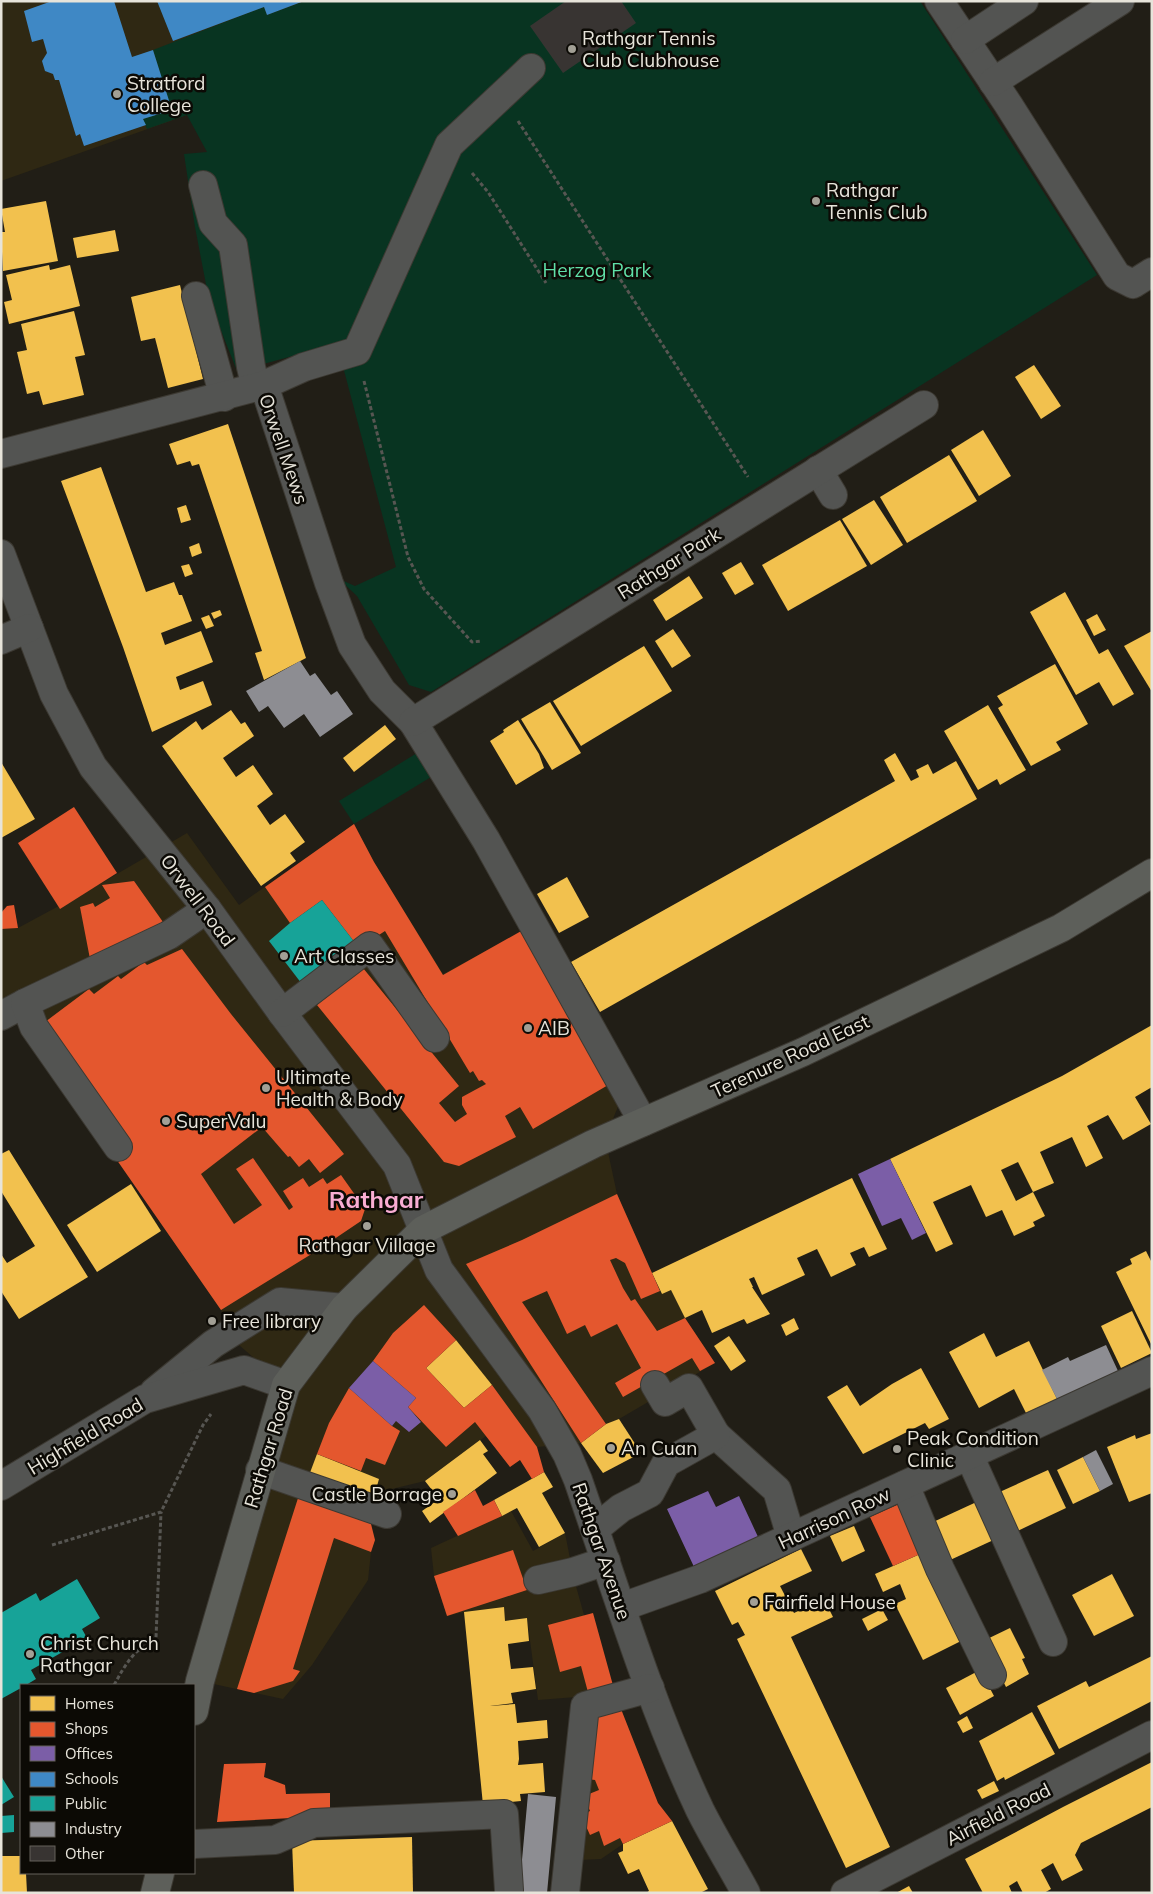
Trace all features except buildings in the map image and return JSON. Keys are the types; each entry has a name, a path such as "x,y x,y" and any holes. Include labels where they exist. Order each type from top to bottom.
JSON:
{"main road":[{"name":"Terenure Road East","path":"423,1230 593,1144 803,1052 1061,928 1152,873"},
{"name":"Rathgar Road","path":"195,1705 200,1681 286,1384 344,1308 423,1230"},
{"path":"155,1893 160,1874"}],"street":[{"path":"939,1 1117,276 1133,284 1152,272"},
{"path":"965,40 1024,1"},
{"path":"993,82 1120,1"},
{"path":"203,185 213,223 233,245 251,367 260,386 304,367 357,351 449,145 531,68"},
{"path":"196,296 224,396"},
{"name":"Orwell Mews","path":"1,454 260,386 352,645 382,691 413,722 486,840 643,1122"},
{"name":"Rathgar Park","path":"413,722 924,405"},
{"path":"818,470 833,495"},
{"name":"Orwell Road","path":"1,554 54,694 93,767 207,909 282,1013 397,1165 423,1230"},
{"path":"1,640 29,628"},
{"path":"1,1016 169,935 207,909"},
{"path":"282,1013 370,946 435,1038"},
{"path":"25,1003 34,1027 118,1147"},
{"name":"Rathgar Avenue","path":"423,1230 439,1270 542,1410 570,1463 650,1688 700,1810 746,1893"},
{"path":"145,1399 213,1344 280,1302 344,1308"},
{"name":"Highfield Road","path":"1,1486 145,1399 244,1370 286,1384"},
{"name":"Harrison Row","path":"622,1607 700,1579 1152,1371"},
{"path":"655,1384 665,1402 689,1388 716,1435 777,1490 791,1537"},
{"path":"595,1529 621,1508 650,1493 666,1463 716,1435"},
{"path":"969,1455 1053,1642"},
{"path":"260,1470 387,1514"},
{"path":"905,1485 940,1569 992,1676"},
{"path":"538,1580 573,1572 606,1561"},
{"path":"565,1893 585,1706 650,1688"},
{"name":"Airfield Road","path":"845,1893 1152,1735"},
{"path":"195,1844 274,1840 314,1823 504,1814 509,1890"}],"path":[{"path":"502,95 750,479"},
{"path":"449,145 488,192 546,283"},
{"path":"357,351 408,557 424,589 472,642 488,640"},
{"path":"115,1684 127,1661 141,1647 156,1638 161,1512 203,1424"},
{"path":"52,1545 161,1512"}],"shaded area":[{"name":"Stratford College","path":"1,1 464,1 187,115 1,181"},
{"path":"354,824 374,862 443,974 523,931 622,1097 605,1138 617,1194 661,1294 671,1290 685,1318 715,1363 619,1419 641,1453 603,1473 581,1443 537,1447 510,1467 486,1436 425,1481 375,1493 369,1516 375,1540 371,1552 368,1580 312,1665 283,1699 200,1681 285,1385 232,1339 221,1310 112,1153 41,1025 1,1006 1,929 18,928 105,881 187,833 239,905"},
{"path":"511,1511 533,1551 565,1533 574,1579 584,1615 658,1803 672,1821 623,1844 601,1859 579,1860 589,1696 538,1700 527,1618 505,1621 503,1607 447,1616 434,1576 431,1548"}],"green space":[{"name":"Herzog Park","path":"305,1 920,1 1097,275 431,692 409,685 357,596 339,579 355,586 396,567 337,344 237,371 209,300 184,154 207,152 187,115 147,129 143,119 172,110 153,50 264,7 267,15"},
{"path":"417,753 431,777 354,824 339,801"}],"place":[{"name":"Rathgar Tennis Club Clubhouse","path":"572,49"},
{"name":"Stratford College","path":"117,94"},
{"name":"Rathgar Tennis Club","path":"816,201"},
{"name":"Art Classes","path":"284,956"},
{"name":"AIB","path":"528,1028"},
{"name":"Ultimate Health & Body","path":"266,1088"},
{"name":"SuperValu","path":"166,1121"},
{"name":"Rathgar Village","path":"367,1226"},
{"name":"Free library","path":"212,1321"},
{"name":"An Cuan","path":"611,1448"},
{"name":"Peak Condition Clinic","path":"897,1449"},
{"name":"Castle Borrage","path":"452,1494"},
{"name":"Fairfield House","path":"754,1602"},
{"name":"Christ Church Rathgar","path":"30,1654"}],"district":[{"name":"Rathgar","path":"376,1200"}]}
